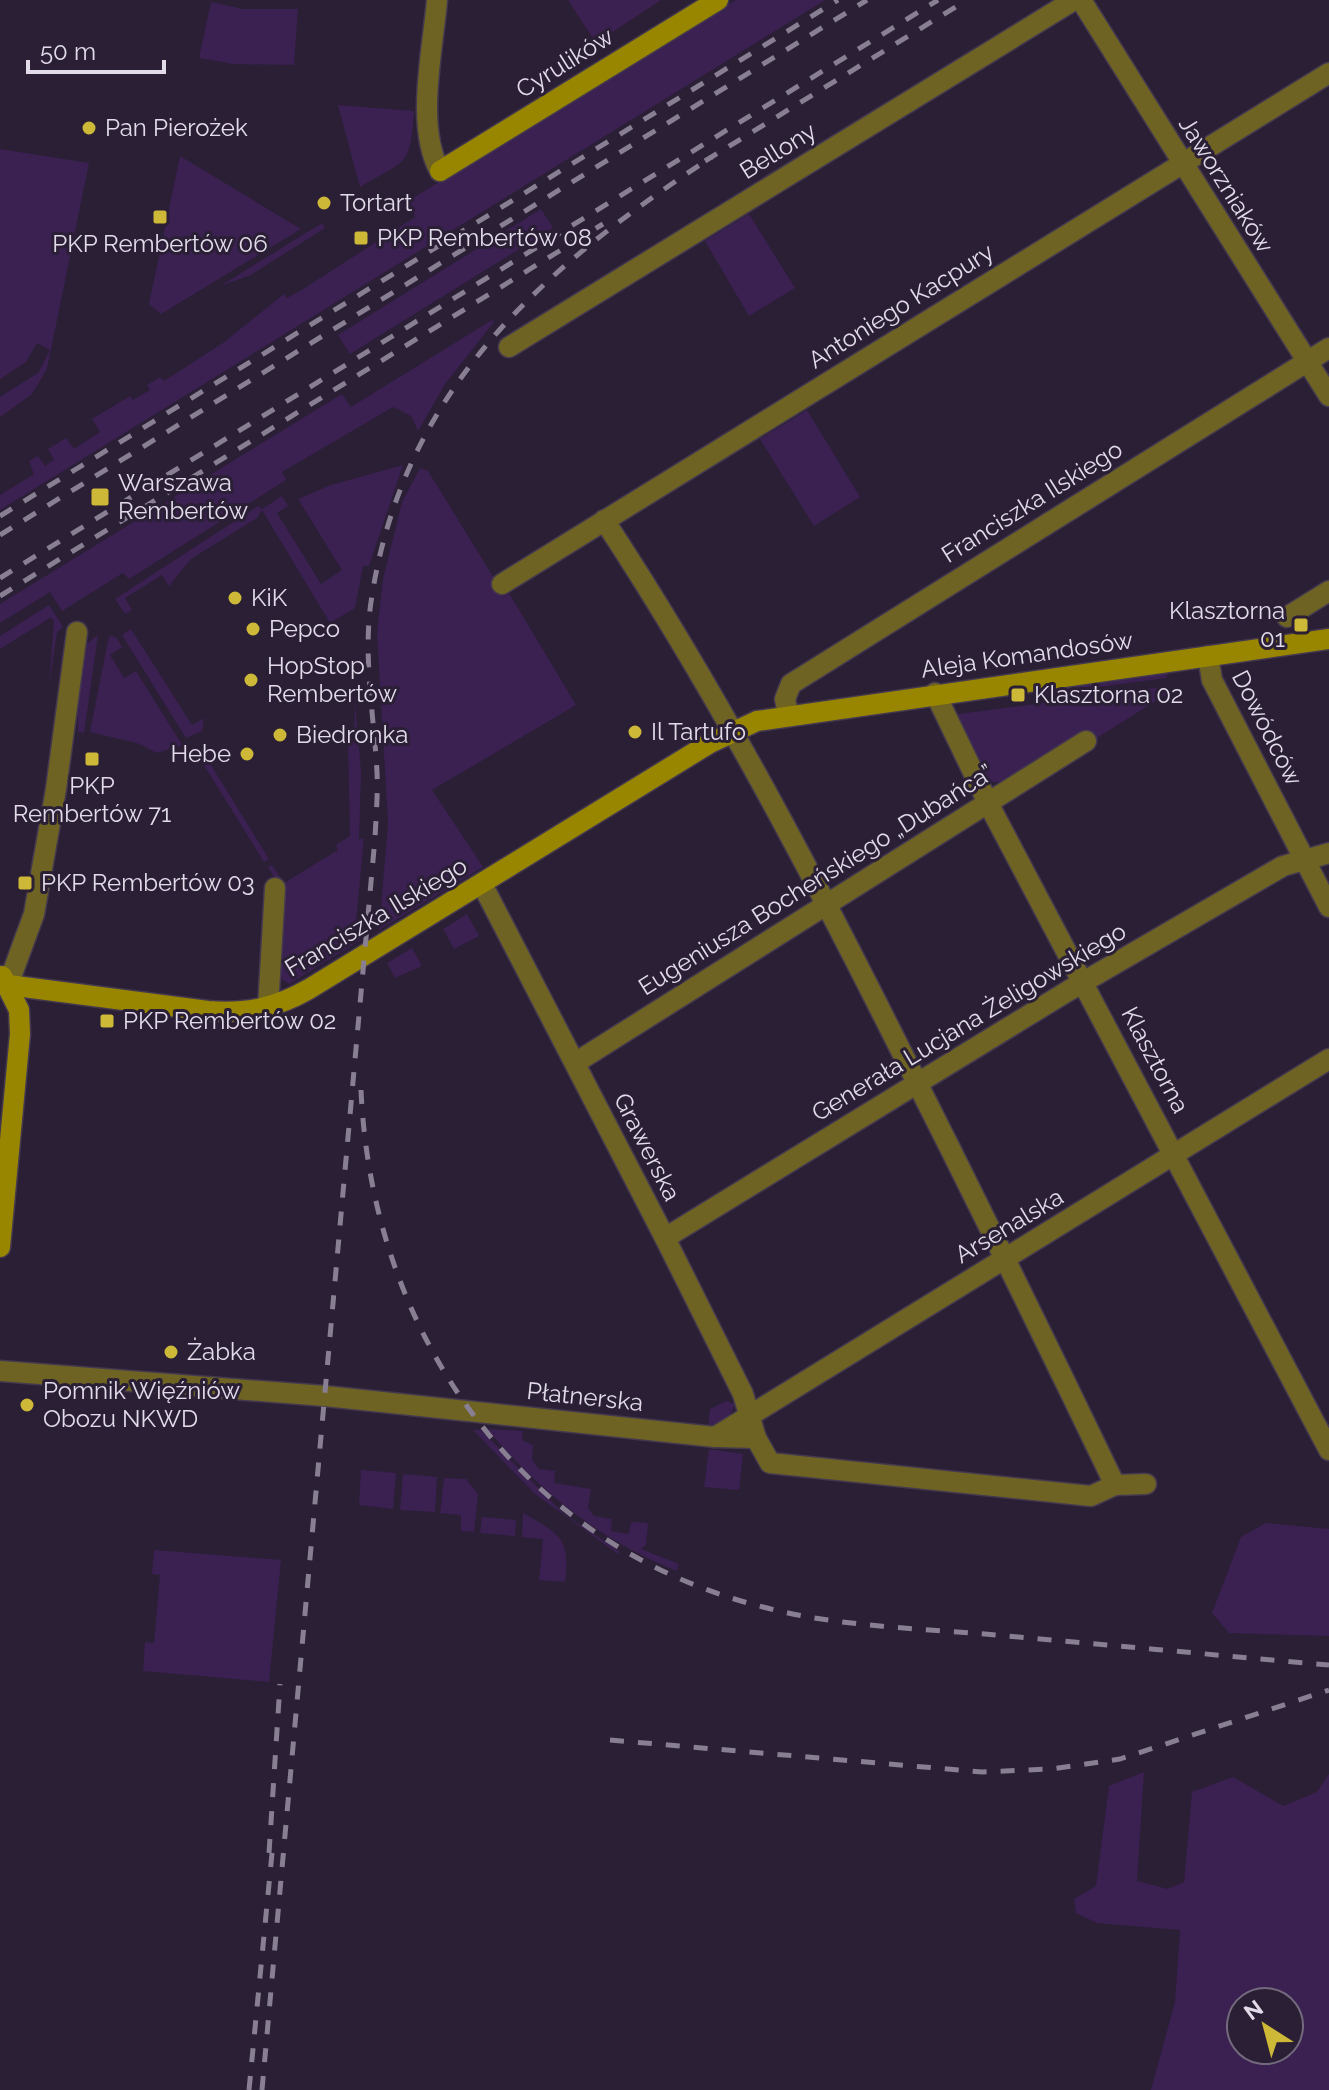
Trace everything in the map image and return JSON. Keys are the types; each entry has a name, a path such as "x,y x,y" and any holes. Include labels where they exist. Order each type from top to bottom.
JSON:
{"street":[{"name":"Cyrulików","path":"437,0 427,134 440,171 718,0"},
{"name":"Bellony","path":"509,347 1074,0"},
{"name":"Jaworzniaków","path":"1081,0 1329,396"},
{"name":"Antoniego Kacpury","path":"502,584 1329,73"},
{"name":"Franciszka Ilskiego","path":"788,714 785,699 791,684 1329,348"},
{"path":"604,520 734,731 827,903 1006,1258 1115,1485"},
{"path":"1287,617 1329,591"},
{"path":"0,1247 20,1034 19,1010 4,980 34,914 56,789 77,632"},
{"name":"Aleja Komandosów","path":"734,731 757,721 788,714 1329,639"},
{"name":"Dowódców","path":"1208,656 1212,680 1329,907"},
{"name":"Klasztorna","path":"935,693 988,803 1329,1450"},
{"name":"Franciszka Ilskiego","path":"4,980 208,1011 238,1013 268,1008 309,989 734,731"},
{"name":"Eugeniusza Bocheńskiego „Dubańca”","path":"575,1063 1086,741"},
{"name":"Generała Lucjana Żeligowskiego","path":"665,1238 1085,982 1283,866 1329,853"},
{"name":"Grawerska","path":"482,884 665,1238 750,1413 756,1438"},
{"path":"268,1008 275,888"},
{"name":"Arsenalska","path":"715,1437 1329,1059"},
{"name":"Płatnerska","path":"0,1371 325,1396 715,1437 756,1438"},
{"path":"756,1438 773,1465 1091,1496 1115,1485 1146,1484"}],"shaded area":[{"path":"568,0 661,0 596,43"},
{"path":"736,0 825,0 0,510 0,495 34,474 29,461 38,456 45,466 54,460 48,449 66,438 74,449 100,432 92,419 130,396 133,400 150,390 147,385 160,377 164,381 223,343 284,294 287,298 300,291 415,217 408,201"},
{"path":"211,2 243,9 298,9 294,65 233,64 199,58"},
{"path":"338,105 414,111 408,153 403,160 360,187"},
{"path":"0,149 89,163 47,369 32,394 0,417 0,397 38,373 50,350 37,343 26,362 0,379"},
{"path":"180,156 301,229 161,314 149,304"},
{"path":"541,209 553,228 350,354 338,335"},
{"path":"749,214 795,288 749,316 705,241"},
{"path":"322,223 325,228 251,275 220,286"},
{"path":"492,320 494,322 445,384 418,431 411,416 393,407 282,472 286,480 129,579 123,573 62,611 50,592 0,623 0,604 342,394 351,407"},
{"path":"807,410 860,497 814,526 760,439"},
{"path":"403,465 369,566 363,566 355,608 330,623 262,510 257,518 191,559 169,586 162,575 125,598 132,610 125,614 115,599 258,506 262,509 282,496 288,506 277,513 321,584 342,570 298,499 331,485"},
{"path":"420,468 428,471 505,596 509,593 576,705 432,790 483,867 379,930 388,824 377,632 383,579 402,502"},
{"path":"49,605 63,627 57,632 49,686 54,620 50,618 0,649 0,636"},
{"path":"131,629 192,725 204,718 202,731 186,738 122,635"},
{"path":"98,635 84,733 78,732 77,686 84,646"},
{"path":"109,636 116,637 122,647 110,655 124,678 136,671 182,745 157,753 137,743 90,732"},
{"path":"1169,670 1166,678 1045,694 1045,687"},
{"path":"1169,686 1170,692 1092,741 1005,782 991,782 957,717 959,714"},
{"path":"355,701 361,772 359,840 364,838 355,932 361,940 289,984 279,977 280,887 268,867 272,865 284,883 338,850 336,845 350,836 348,742 354,741"},
{"path":"204,754 269,859 264,862 199,757"},
{"path":"467,914 479,936 454,949 443,929"},
{"path":"412,948 422,966 395,978 387,963"},
{"path":"726,1401 735,1404 730,1414 722,1423 708,1428 710,1409"},
{"path":"487,1429 523,1431 522,1440 533,1445 532,1460 539,1469 555,1471 554,1483 591,1489 588,1508 594,1516 612,1519 611,1531 629,1534 631,1522 648,1523 646,1545 641,1549 679,1564 677,1571 623,1545 573,1512 528,1473"},
{"path":"473,1430 481,1430 565,1515 619,1551 618,1554 535,1494"},
{"path":"709,1449 743,1454 739,1490 704,1487"},
{"path":"361,1470 396,1473 393,1509 359,1505"},
{"path":"403,1474 437,1477 435,1512 400,1510"},
{"path":"444,1478 466,1479 478,1494 474,1532 461,1531 461,1515 440,1513"},
{"path":"523,1513 546,1526 560,1539 566,1556 565,1582 539,1580 543,1539 522,1537"},
{"path":"482,1517 516,1520 515,1536 480,1533"},
{"path":"1266,1523 1329,1529 1329,1636 1229,1633 1212,1613 1241,1537"},
{"path":"154,1550 281,1560 269,1682 143,1671 145,1642 154,1643 160,1575 152,1574"},
{"path":"1144,1772 1137,1881 1168,1889 1184,1882 1192,1792 1233,1777 1283,1806 1317,1792 1329,1774 1329,2090 1151,2090 1175,2002 1180,1930 1097,1923 1076,1913 1074,1899 1096,1886 1109,1786"}],"railway":[{"path":"0,516 838,0"},
{"path":"0,535 867,0"},
{"path":"0,578 938,0"},
{"path":"705,161 967,0"},
{"path":"262,2090 375,838 377,780 369,623 388,527 413,459 448,397 489,342 538,291 591,244 712,157"},
{"path":"0,596 603,224"},
{"path":"361,1090 371,1180 394,1265 429,1345 475,1417 532,1481 599,1535 676,1577 763,1607 817,1618 1329,1665"},
{"path":"269,1853 280,1684"},
{"path":"610,1740 982,1772 1051,1769 1120,1759 1329,1690"},
{"path":"249,2090 273,1843"}],"place":[{"name":"Pan Pierożek","path":"89,128"},
{"name":"Tortart","path":"324,203"},
{"name":"PKP Rembertów 06","path":"160,217"},
{"name":"PKP Rembertów 08","path":"361,238"},
{"name":"Warszawa Rembertów","path":"100,497"},
{"name":"KiK","path":"235,598"},
{"name":"Klasztorna 01","path":"1301,625"},
{"name":"Pepco","path":"253,629"},
{"name":"HopStop Rembertów","path":"251,680"},
{"name":"Klasztorna 02","path":"1018,695"},
{"name":"Il Tartufo","path":"635,732"},
{"name":"Biedronka","path":"280,735"},
{"name":"Hebe","path":"247,754"},
{"name":"PKP Rembertów 71","path":"92,759"},
{"name":"PKP Rembertów 03","path":"25,883"},
{"name":"PKP Rembertów 02","path":"107,1021"},
{"name":"Żabka","path":"171,1352"},
{"name":"Pomnik Więźniów Obozu NKWD","path":"27,1405"}]}
